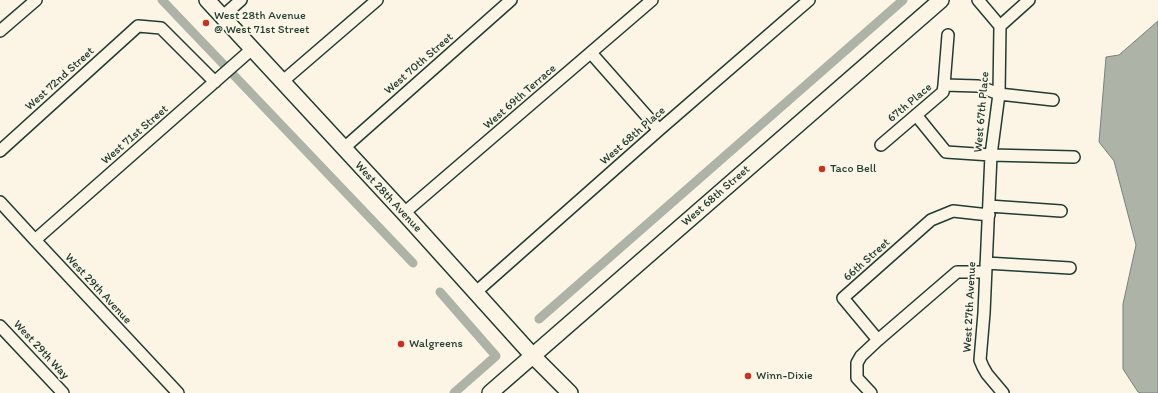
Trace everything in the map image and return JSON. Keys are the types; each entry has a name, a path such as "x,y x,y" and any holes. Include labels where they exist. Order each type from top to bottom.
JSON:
{"main road":[{"name":"West 28th Avenue","path":"207,0 404,213 533,356 570,393"},
{"name":"West 68th Street","path":"490,393 942,0"}],"street":[{"path":"0,31 36,0"},
{"path":"222,16 241,0"},
{"path":"283,81 377,0"},
{"name":"West 70th Street","path":"344,148 512,0"},
{"name":"West 69th Terrace","path":"404,213 652,0"},
{"name":"West 68th Place","path":"476,292 809,0"},
{"path":"978,0 1000,26 1029,0"},
{"name":"West 72nd Street","path":"0,151 138,26 161,28 215,82"},
{"name":"West 67th Place","path":"989,210 991,155 999,94 1000,26"},
{"path":"944,85 948,35"},
{"name":"West 71st Street","path":"35,240 252,49"},
{"path":"591,53 659,130"},
{"name":"67th Place","path":"881,145 944,92 944,85 978,86 999,94 1053,100"},
{"path":"916,115 946,152 991,155 1074,157"},
{"name":"West 29th Avenue","path":"0,202 178,393"},
{"path":"989,210 1061,210"},
{"name":"West 27th Avenue","path":"989,210 980,360 987,374 1004,393"},
{"name":"66th Street","path":"878,340 843,298 932,220 953,211 989,210"},
{"path":"871,393 857,378 857,363 861,356 957,272 986,268 1070,268"},
{"name":"West 29th Way","path":"0,326 63,393"}],"shaded area":[{"path":"1158,21 1158,393 1141,393 1138,392 1123,369 1123,304 1136,245 1114,161 1099,142 1106,57 1119,55"}],"waterway":[{"path":"162,0 413,263"},
{"path":"539,319 903,0"},
{"path":"440,292 496,356 454,393"}],"place":[{"name":"West 28th Avenue @ West 71st Street","path":"206,23"},
{"name":"Taco Bell","path":"822,169"},
{"name":"Walgreens","path":"401,344"},
{"name":"Winn-Dixie","path":"748,376"}]}
